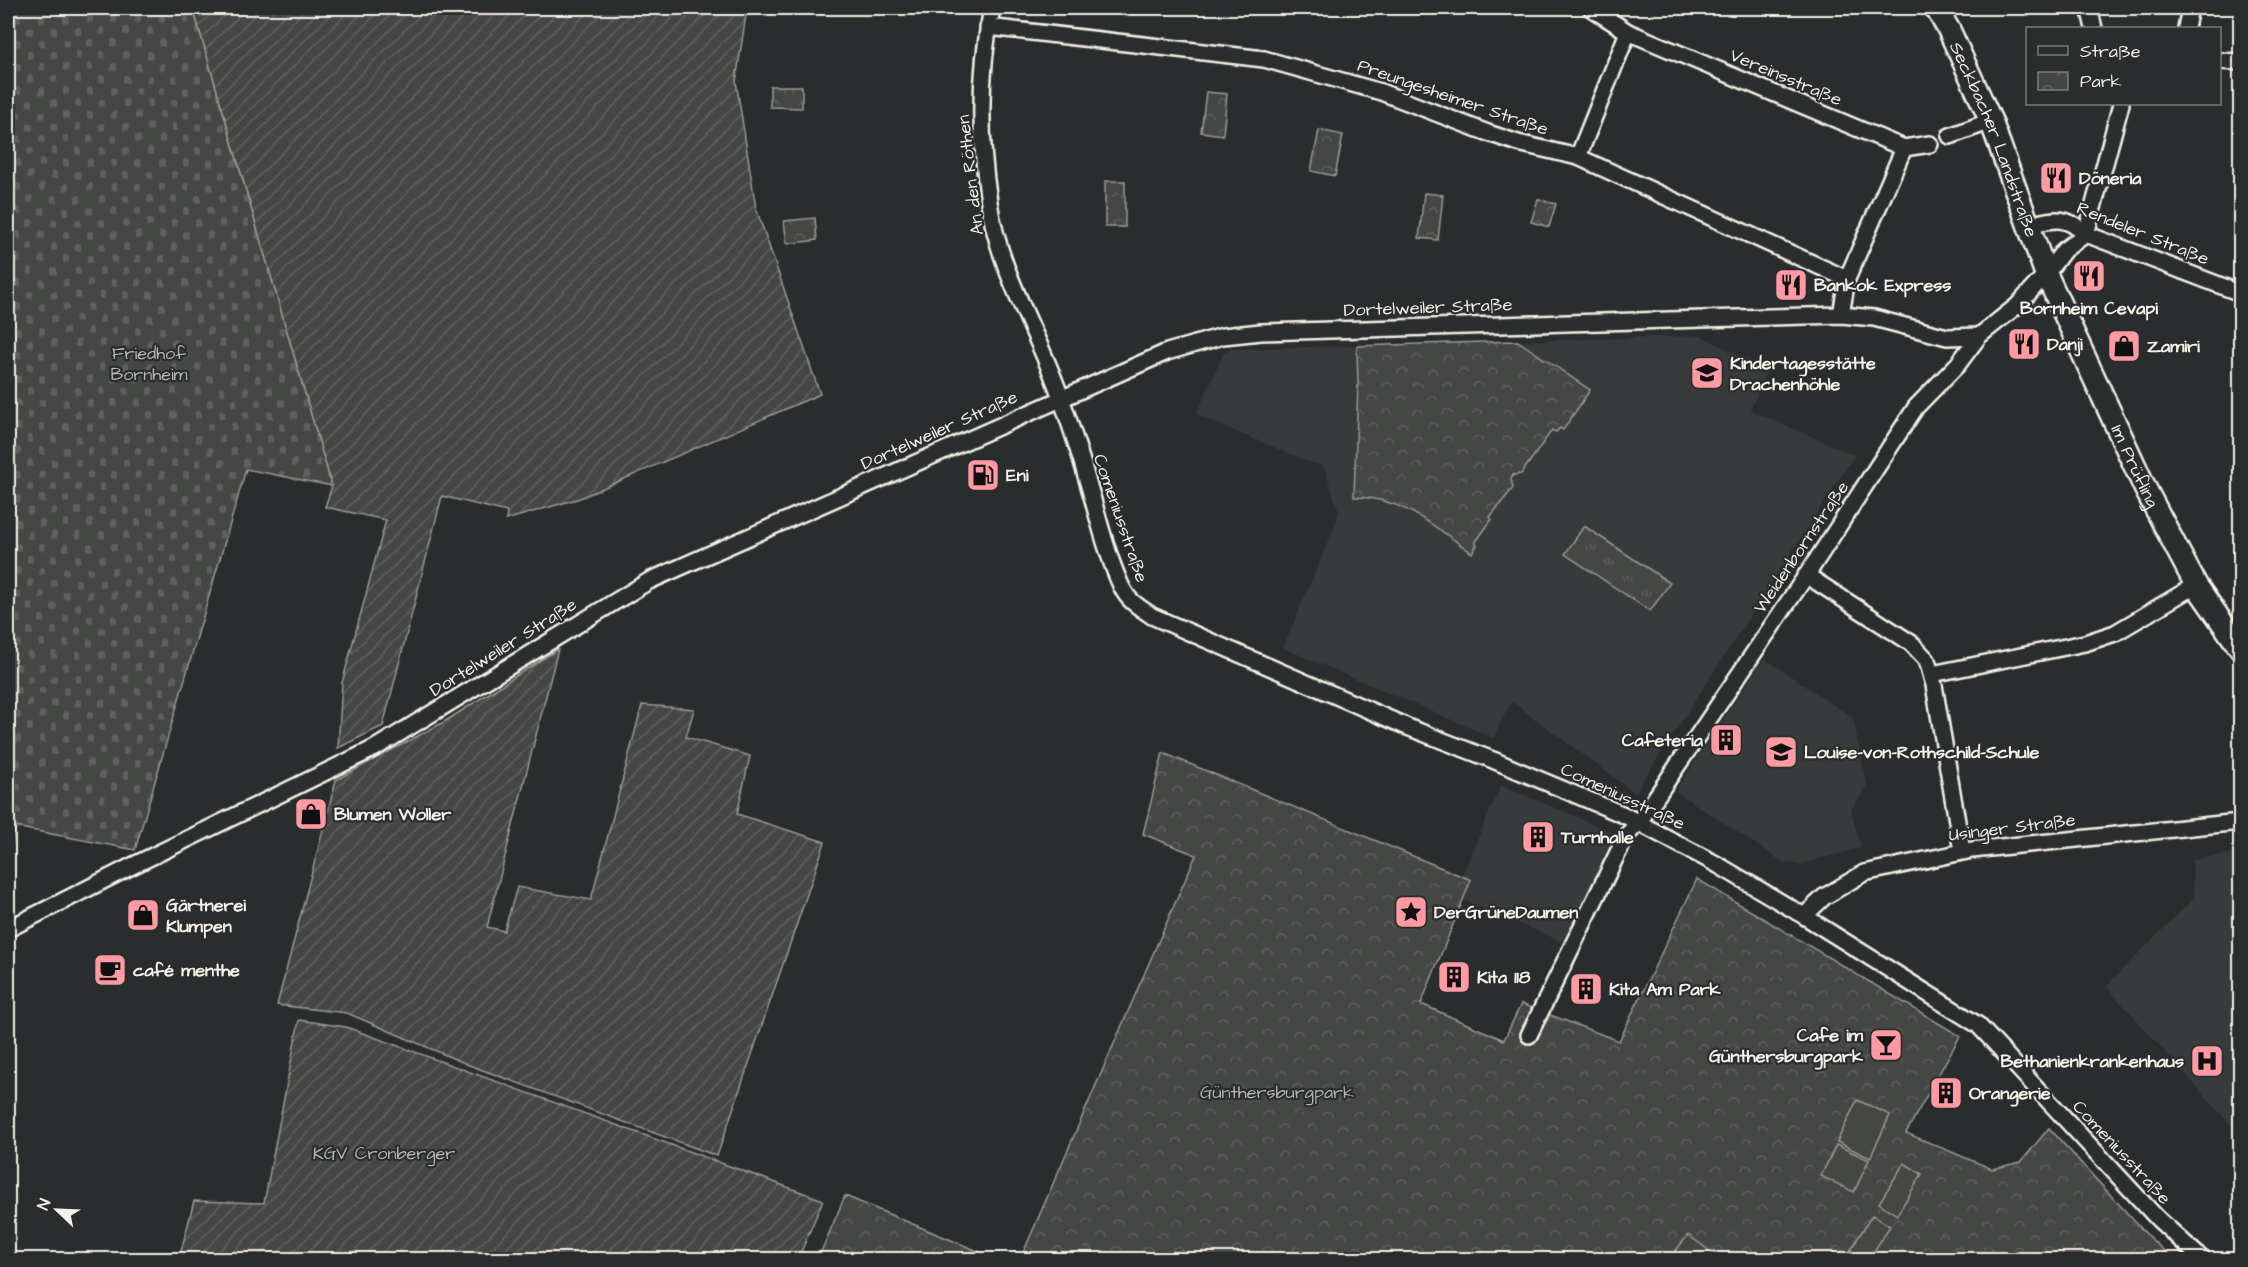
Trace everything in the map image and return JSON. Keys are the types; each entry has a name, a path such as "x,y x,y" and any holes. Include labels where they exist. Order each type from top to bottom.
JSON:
{"main road":[{"name":"Seckbacher Landstraße","path":"1936,8 1949,30 1991,121 2046,274"},
{"name":"Im Prüfling","path":"2046,274 2146,489 2196,585 2241,648"}],"street":[{"name":"An den Röthen","path":"992,8 988,27 981,105 982,136 992,221 1006,272 1060,397"},
{"name":"Vereinsstraße","path":"1591,8 1628,32 1904,148"},
{"path":"2089,8 2094,27"},
{"path":"2186,27 2190,8"},
{"name":"Preungesheimer Straße","path":"988,27 1283,63 1381,92 1498,137 1578,157 1847,279"},
{"path":"1578,157 1628,32"},
{"path":"2221,61 2241,62"},
{"path":"2086,234 2121,105"},
{"path":"1950,136 1991,121"},
{"path":"1841,315 1847,279 1904,148 1930,144"},
{"name":"Rendeler Straße","path":"2028,225 2052,220 2073,222 2086,234 2241,293"},
{"name":"Weidenbornstraße","path":"1529,1035 1626,836 1639,822 1806,575 1916,407 1958,364 1979,336 2018,305 2064,250 2086,234"},
{"name":"Dortelweiler Straße","path":"8,929 375,748 649,580 1060,397 1167,352 1223,336 1261,332 1841,315 1874,318 1947,337 1979,336"},
{"name":"Comeniusstraße","path":"1060,397 1087,477 1098,524 1119,581 1129,601 1152,616 1410,728 1493,760 1639,822 1804,916 1977,1025 2158,1219 2203,1260"},
{"path":"1806,575 1911,644 1927,660 1932,674 1962,851"},
{"path":"1932,674 2085,643 2115,633 2196,585"},
{"name":"Usinger Straße","path":"1804,916 1824,897 1864,873 1962,851 2241,822"}],"shaded area":[{"path":"1701,336 1768,369 1750,410 1855,455 1635,793 1512,702 1494,738 1283,648 1339,512 1322,465 1309,462 1196,415 1224,352 1233,349"},
{"name":"Louise-von-Rothschild-Schule","path":"1764,658 1853,718 1867,786 1851,810 1861,848 1801,864 1784,863 1675,791"},
{"path":"1501,785 1614,833 1568,944 1453,896"},
{"name":"Bethanienkrankenhaus","path":"2240,852 2240,1135 2106,986 2194,898 2192,860"}],"green space":[{"name":"Friedhof Bornheim","path":"8,8 193,8 332,486 246,469 135,850 15,827 8,868"},
{"path":"193,8 747,8 736,81 756,208 820,394 580,498 506,520 507,512 442,496 383,726 338,748 342,683 386,520 325,507 332,486"},
{"path":"770,86 802,86 802,108 770,107"},
{"path":"1206,92 1227,94 1223,135 1201,132"},
{"path":"1319,130 1343,135 1335,176 1311,171"},
{"path":"1105,181 1125,181 1125,227 1105,227"},
{"path":"1424,193 1443,195 1438,240 1419,238"},
{"path":"1538,199 1556,204 1549,227 1531,222"},
{"path":"815,218 817,240 787,244 784,221"},
{"path":"1518,341 1590,390 1563,430 1560,428 1556,432 1552,430 1521,474 1513,475 1511,479 1513,488 1490,517 1492,519 1475,543 1477,545 1472,553 1417,515 1387,502 1354,497 1357,346"},
{"path":"1584,526 1670,583 1650,611 1565,554"},
{"path":"558,649 487,927 504,931 517,887 591,900 642,705 694,709 686,737 750,756 737,814 825,842 717,1156 469,1065 347,1013 277,1005 336,780 444,722"},
{"name":"Günthersburgpark","path":"1163,753 1471,880 1421,1004 1504,1040 1521,1004 1619,1041 1697,879 1960,1036 1906,1133 1992,1169 2021,1162 2049,1128 2148,1236 2173,1259 1020,1260 1196,855 1143,834"},
{"name":"KGV Cronberger","path":"299,1020 346,1027 823,1200 798,1259 179,1259 194,1201 264,1203"},
{"path":"1857,1100 1890,1115 1870,1158 1837,1142"},
{"path":"1836,1145 1869,1160 1854,1192 1821,1176"},
{"path":"1904,1163 1922,1174 1897,1215 1879,1203"},
{"path":"845,1196 997,1259 818,1259"},
{"path":"1872,1215 1890,1226 1869,1259 1853,1259 1847,1256"},
{"path":"1688,1235 1721,1259 1669,1259"}],"place":[{"name":"Döneria","path":"2056,178"},
{"name":"Bornheim Cevapi","path":"2089,276"},
{"name":"Bankok Express","path":"1791,285"},
{"name":"Danji","path":"2024,344"},
{"name":"Zamiri","path":"2124,346"},
{"name":"Kindertagesstätte Drachenhöhle","path":"1707,373"},
{"name":"Eni","path":"983,475"},
{"name":"Cafeteria","path":"1726,740"},
{"name":"Louise-von-Rothschild-Schule","path":"1781,752"},
{"name":"Blumen Woller","path":"311,814"},
{"name":"Turnhalle","path":"1538,837"},
{"name":"DerGrüneDaumen","path":"1411,912"},
{"name":"Gärtnerei Klumpen","path":"143,915"},
{"name":"café menthe","path":"110,970"},
{"name":"Kita 118","path":"1454,977"},
{"name":"Kita Am Park","path":"1586,989"},
{"name":"Cafe im Günthersburgpark","path":"1886,1045"},
{"name":"Bethanienkrankenhaus","path":"2207,1061"},
{"name":"Orangerie","path":"1946,1093"}]}
